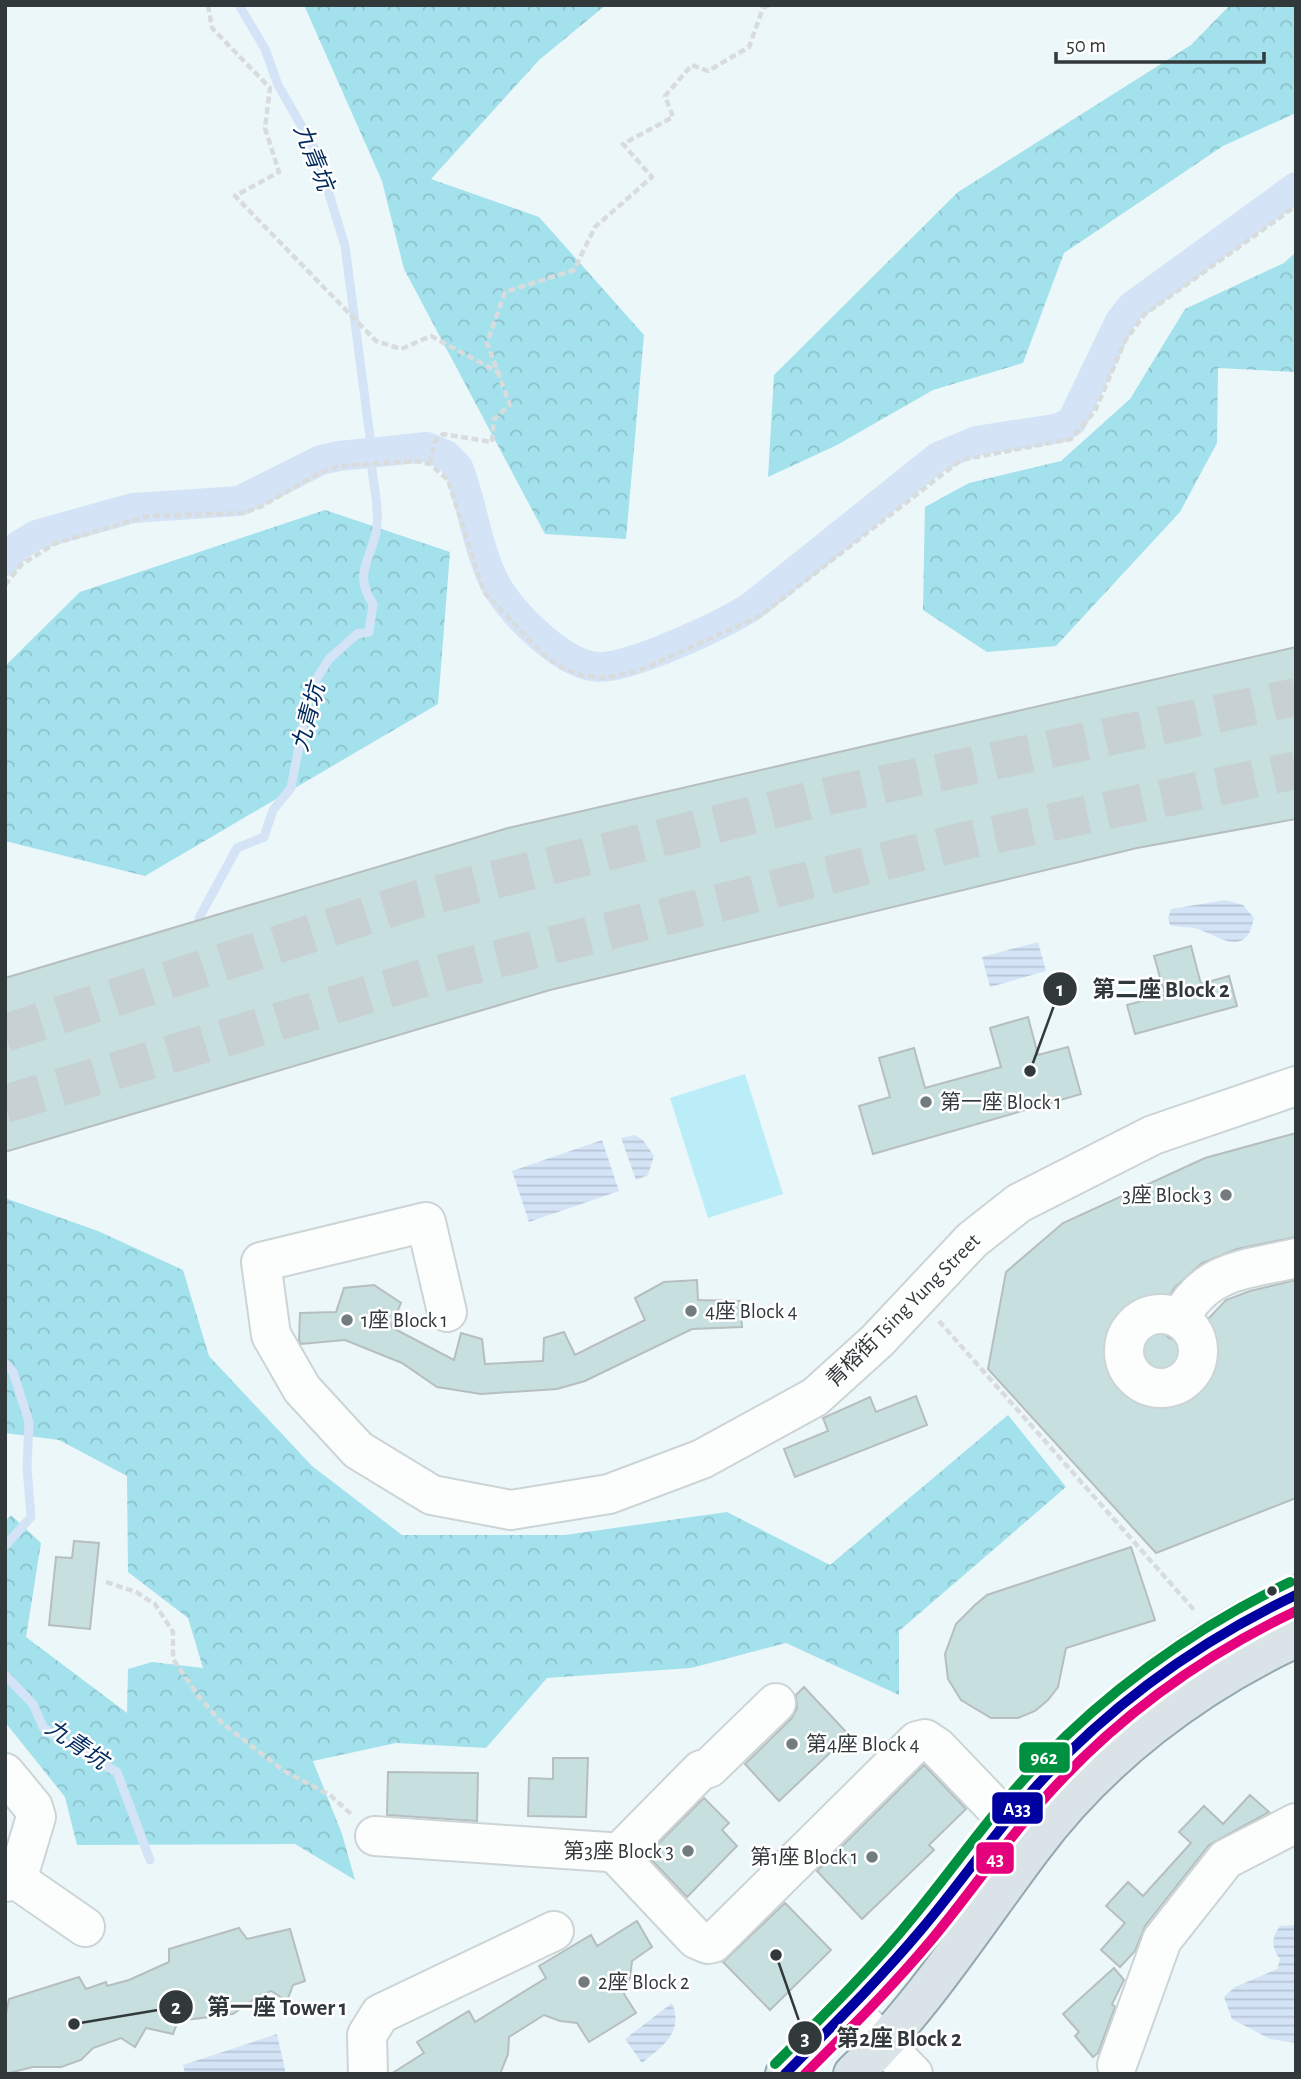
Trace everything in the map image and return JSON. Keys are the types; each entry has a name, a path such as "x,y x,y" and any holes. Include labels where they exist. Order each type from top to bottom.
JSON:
{"main road":[{"path":"853,2074 884,2044 958,1951 1051,1770 1105,1720 1177,1661 1250,1617 1296,1595"},
{"path":"785,2074 1020,1834 1075,1798 1127,1747 1191,1697 1240,1664 1296,1638"}],"street":[{"name":"青榕街 Tsing Yung Street","path":"447,1312 426,1222 261,1262 271,1335 302,1389 358,1450 432,1495 511,1510 609,1494 702,1459 815,1397 877,1341 972,1240 1018,1203 1153,1135 1296,1086"},
{"path":"1180,1320 1189,1300 1211,1280 1296,1258"},
{"path":"617,1855 701,1770 709,1768 776,1703"},
{"path":"375,1836 494,1841 617,1855 696,1939 708,1944 713,1943 917,1741 925,1739 937,1746 1020,1834"},
{"path":"5,1773 33,1807 36,1817 11,1881 85,1927"},
{"path":"1117,2065 1162,1940 1226,1859 1296,1823"},
{"path":"368,2074 367,2035 380,2014 554,1931"},
{"path":"849,2009 914,2074"}],"path":[{"path":"208,5 212,28 270,88 265,128 279,172 235,197 376,341 401,349 431,336 498,372"},
{"path":"430,462 434,443 443,434 492,442 494,419 510,405 487,343 505,292 574,270 595,227 652,177 623,144 673,117 665,96 692,65 708,71 749,47 763,8 769,5"},
{"path":"5,585 22,564 43,549 148,516 244,513 321,472 339,466 430,462 448,480 484,592 508,620 561,667 606,678 638,671 760,616 961,460 1071,439 1095,411 1125,341 1144,316 1296,206"},
{"path":"918,1297 1202,1618"},
{"path":"106,1582 136,1592 155,1604 173,1632 173,1659 199,1697 222,1723 284,1771 330,1795 368,1833 375,1836"}],"shaded area":[{"path":"1226,900 1243,905 1254,918 1245,938 1239,941 1232,942 1194,928 1170,925 1168,918 1171,909"},
{"path":"1038,942 1046,971 990,987 982,957"},
{"path":"745,1074 783,1194 708,1218 670,1098"},
{"path":"635,1135 643,1140 654,1156 648,1175 636,1180 621,1138"},
{"path":"602,1140 619,1191 529,1222 512,1171"},
{"path":"1296,1925 1296,2043 1270,2039 1232,2019 1224,1997 1235,1987 1277,1969 1280,1959 1273,1942 1275,1935 1280,1926"},
{"path":"672,2003 675,2022 669,2038 642,2063 625,2039"},
{"path":"277,2034 286,2074 185,2074 183,2065"}],"green space":[{"path":"304,5 606,5 539,60 431,179 539,217 644,335 626,539 545,534 404,269 382,181"},
{"path":"1230,5 1296,5 1296,113 1223,146 1064,253 1023,363 933,390 837,445 768,477 774,375 958,192 1191,45"},
{"path":"1296,252 1296,372 1218,368 1217,443 1180,512 1056,646 987,652 923,610 925,507 969,483 1061,461 1130,399 1185,309 1284,263"},
{"path":"325,510 450,552 438,704 145,876 5,841 5,666 80,592"},
{"path":"5,1198 98,1231 183,1270 209,1356 312,1466 402,1535 565,1535 727,1512 830,1565 1008,1415 1066,1487 899,1631 899,1695 786,1643 691,1668 547,1678 486,1748 396,1743 313,1761 342,1834 355,1880 295,1844 77,1845 65,1797 5,1722 5,1522 11,1515 41,1543 26,1637 127,1713 128,1669 152,1662 203,1668 188,1618 128,1572 127,1476 59,1440 5,1433"}],"building":[{"path":"1296,647 1296,819 1137,848 550,990 5,1152 5,978 508,828"},
{"path":"1191,946 1201,984 1229,976 1237,1006 1135,1034 1127,1005 1165,995 1154,956"},
{"path":"1028,1017 1038,1055 1068,1047 1081,1094 873,1154 859,1106 890,1097 879,1058 914,1048 925,1088 1001,1067 990,1028"},
{"path":"1296,1133 1296,1237 1237,1249 1202,1263 1174,1288 1158,1319 1161,1330 1169,1338 1179,1341 1190,1338 1226,1300 1296,1280 1296,1498 1156,1553 988,1369 1006,1272 1063,1223 1205,1158"},
{"path":"697,1280 698,1300 740,1301 742,1327 692,1329 585,1381 557,1389 481,1394 437,1387 402,1363 345,1340 301,1344 299,1340 300,1313 336,1312 344,1288 374,1285 401,1303 391,1327 454,1360 461,1333 482,1339 485,1364 543,1361 544,1338 564,1332 575,1355 645,1320 635,1298 664,1282"},
{"path":"916,1396 927,1425 795,1477 784,1449 828,1431 823,1418 870,1397 876,1412"},
{"path":"74,1541 99,1543 90,1629 49,1625 56,1557 72,1558"},
{"path":"1131,1547 1155,1620 1066,1648 1058,1687 1035,1711 1018,1718 991,1718 961,1700 948,1679 945,1654 956,1624 975,1605 987,1595"},
{"name":"第4座 Block 4","path":"804,1687 849,1735 779,1801 745,1764 792,1718 797,1708 796,1695"},
{"path":"553,1758 588,1758 586,1817 528,1816 529,1778 553,1779"},
{"name":"第1座 Block 1","path":"924,1765 966,1809 929,1845 934,1850 862,1919 817,1871"},
{"path":"388,1772 478,1773 477,1821 387,1815"},
{"path":"1250,1795 1269,1812 1209,1845 1145,1926 1135,1951 1120,1967 1101,1950 1125,1923 1106,1906 1128,1882 1143,1896 1191,1843 1179,1832 1204,1806 1223,1824"},
{"name":"第3座 Block 3","path":"704,1798 729,1823 722,1830 737,1846 687,1897 647,1855"},
{"path":"785,1903 831,1950 770,2010 723,1962"},
{"path":"637,1921 652,1947 632,1961 624,1994 636,2013 589,2042 577,2023 544,2015 509,2037 508,2054 500,2074 391,2074 424,2053 417,2042 469,2011 475,2022 546,1978 539,1966 591,1935 597,1946"},
{"path":"239,1928 247,1939 290,1929 305,1981 293,1985 287,2001 271,1991 257,1997 233,2014 178,2021 173,2034 146,2028 135,2047 121,2038 93,2048 81,2060 61,2067 33,2067 5,2074 5,2018 9,1999 79,1977 86,1989 106,1982 107,1986 129,1980 169,1962 169,1949"},
{"path":"1114,1968 1124,1980 1112,2004 1115,2007 1098,2053 1093,2057 1075,2036 1079,2032 1063,2014"}],"waterway":[{"name":"九青坑","path":"239,5 265,49 278,85 316,151 345,246 371,445"},
{"path":"5,561 18,546 36,535 133,508 239,501 321,460 427,447 446,455 458,467 496,585 526,623 555,648 584,664 598,667 632,661 699,634 752,606 938,457 976,441 1060,428 1072,421 1120,321 1131,307 1296,187"},
{"name":"九青坑","path":"199,918 237,848 264,837 273,810 291,788 307,704 317,678 329,659 357,634 369,632 373,604 364,582 364,573 375,537 377,518 372,469"},
{"name":"九青坑","path":"5,1363 13,1372 29,1422 27,1467 31,1517 5,1546"},
{"name":"九青坑","path":"5,1675 33,1704 43,1727 63,1742 117,1772 150,1860"}],"tunnel":[{"path":"5,1033 418,899 828,796 1296,697"},
{"path":"5,1104 430,976 968,840 1296,770"}],"transit line":[{"name":"962","path":"775,2064 897,1936 1007,1798 1069,1734 1127,1683 1158,1660 1222,1618 1290,1582"},
{"name":"A33","path":"785,2074 904,1950 1018,1807 1091,1731 1122,1704 1188,1656 1296,1595"},
{"name":"43","path":"805,2074 902,1973 947,1921 1028,1818 1098,1744 1159,1693 1192,1670 1260,1629 1296,1611"}],"place":[{"name":"第二座 Block 2","path":"1030,1071"},
{"name":"第一座 Block 1","path":"926,1102"},
{"name":"3座 Block 3","path":"1226,1195"},
{"name":"4座 Block 4","path":"691,1311"},
{"name":"1座 Block 1","path":"347,1320"},
{"name":"第4座 Block 4","path":"792,1744"},
{"name":"第3座 Block 3","path":"688,1851"},
{"name":"第1座 Block 1","path":"872,1857"},
{"name":"第2座 Block 2","path":"776,1955"},
{"name":"2座 Block 2","path":"584,1982"},
{"name":"第一座 Tower 1","path":"74,2024"}]}
